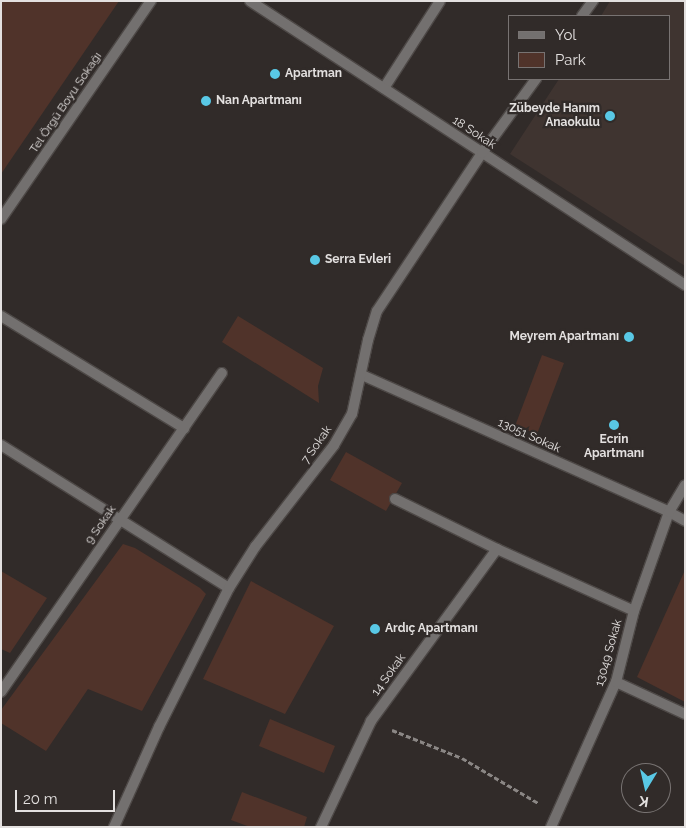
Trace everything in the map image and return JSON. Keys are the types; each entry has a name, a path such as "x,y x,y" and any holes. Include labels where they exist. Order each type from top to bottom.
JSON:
{"street":[{"name":"Tel Örgü Boyu Sokağı","path":"1,219 151,1"},
{"name":"18 Sokak","path":"250,1 685,285"},
{"path":"384,88 440,1"},
{"path":"583,15 592,2"},
{"name":"7 Sokak","path":"114,827 159,727 229,588 255,547 334,445 352,414 362,375 368,340 377,311 482,153 535,80"},
{"path":"1,316 184,428"},
{"name":"9 Sokak","path":"1,692 222,373"},
{"name":"13051 Sokak","path":"362,375 669,512 685,521"},
{"path":"1,445 229,588"},
{"name":"13049 Sokak","path":"551,827 616,682 634,611 669,512 685,485"},
{"path":"395,499 496,549 634,611"},
{"name":"14 Sokak","path":"321,827 371,721 496,549"},
{"path":"616,682 685,714"}],"path":[{"path":"371,721 462,758 557,814"}],"shaded area":[{"name":"Zübeyde Hanım Anaokulu","path":"610,1 685,1 685,266 510,154 558,80 671,80 671,15 602,15"}],"green space":[{"path":"1,1 119,1 1,174"},
{"path":"238,316 323,368 318,386 319,403 222,342"},
{"path":"542,355 564,363 537,434 515,426"},
{"path":"346,452 402,483 386,511 330,480"},
{"path":"123,544 135,548 200,588 206,594 142,711 88,689 46,751 1,723 1,710"},
{"path":"685,570 685,702 637,677"},
{"path":"1,571 47,598 10,653 1,649"},
{"path":"251,581 334,626 285,714 203,679"},
{"path":"270,719 335,746 324,773 259,746"},
{"path":"242,792 307,817 304,827 250,827 231,820"}],"place":[{"name":"Apartman","path":"275,74"},
{"name":"Nan Apartmanı","path":"206,101"},
{"name":"Zübeyde Hanım Anaokulu","path":"610,116"},
{"name":"Serra Evleri","path":"315,260"},
{"name":"Meyrem Apartmanı","path":"629,337"},
{"name":"Ecrin Apartmanı","path":"614,425"},
{"name":"Ardıç Apartmanı","path":"375,629"}]}
